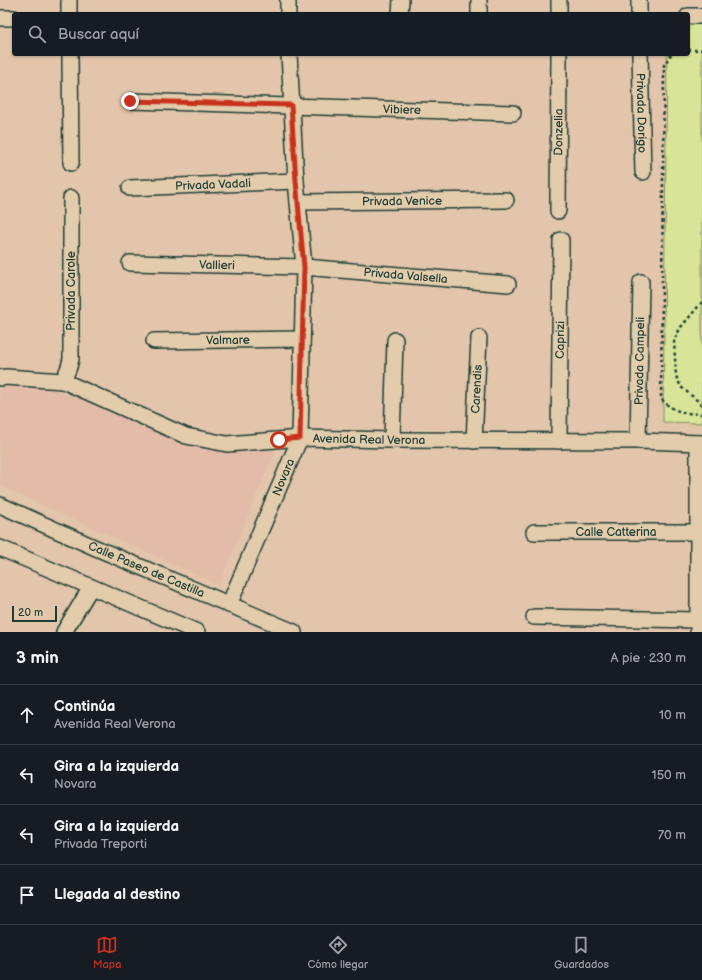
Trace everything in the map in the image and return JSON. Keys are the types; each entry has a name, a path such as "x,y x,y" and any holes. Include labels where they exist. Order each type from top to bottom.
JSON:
{"street":[{"path":"69,0 69,12"},
{"path":"288,0 288,12"},
{"path":"400,12 401,0"},
{"path":"479,0 479,12"},
{"path":"559,0 559,12"},
{"path":"639,0 639,12"},
{"path":"690,16 702,16"},
{"path":"0,18 12,18"},
{"path":"70,56 71,163"},
{"name":"Novara","path":"229,605 300,438 304,267 296,181 289,56"},
{"name":"Donzelia","path":"558,210 559,56"},
{"name":"Privada Dorigo","path":"640,56 643,172"},
{"name":"Vibiere","path":"130,101 513,113"},
{"name":"Privada Vadali","path":"130,188 296,181"},
{"name":"Privada Carole","path":"63,381 70,367 71,359 71,198"},
{"name":"Privada Venice","path":"298,202 506,200"},
{"name":"Caprizi","path":"559,441 561,240"},
{"name":"Vallieri","path":"130,263 304,267"},
{"name":"Privada Valsella","path":"304,267 508,284"},
{"name":"Privada Campeli","path":"638,441 640,282"},
{"name":"Carendis","path":"474,441 478,338"},
{"name":"Valmare","path":"154,341 302,339"},
{"path":"392,440 395,340"},
{"name":"Avenida Real Verona","path":"2,375 63,381 186,436 227,444 300,438 474,441 638,441 700,443"},
{"path":"534,617 698,626 700,443"},
{"name":"Calle Paseo de Castilla","path":"0,506 294,632"},
{"name":"Calle Catterina","path":"534,532 700,531"},
{"path":"0,548 91,587 179,629 197,632"},
{"path":"64,632 91,587"}],"path":[{"path":"690,50 702,50"},
{"path":"670,56 664,65 661,400 669,408 680,413 702,414"},
{"path":"702,302 681,327 674,340 676,376 681,387 702,406"}],"shaded area":[{"path":"17,385 55,390 97,403 182,440 278,444 219,585 0,486 0,386"}],"green space":[{"path":"702,24 702,423 663,422 667,56 690,56 690,25"}],"route":[{"path":"130,101 291,105 304,267 300,438 279,440"}]}
